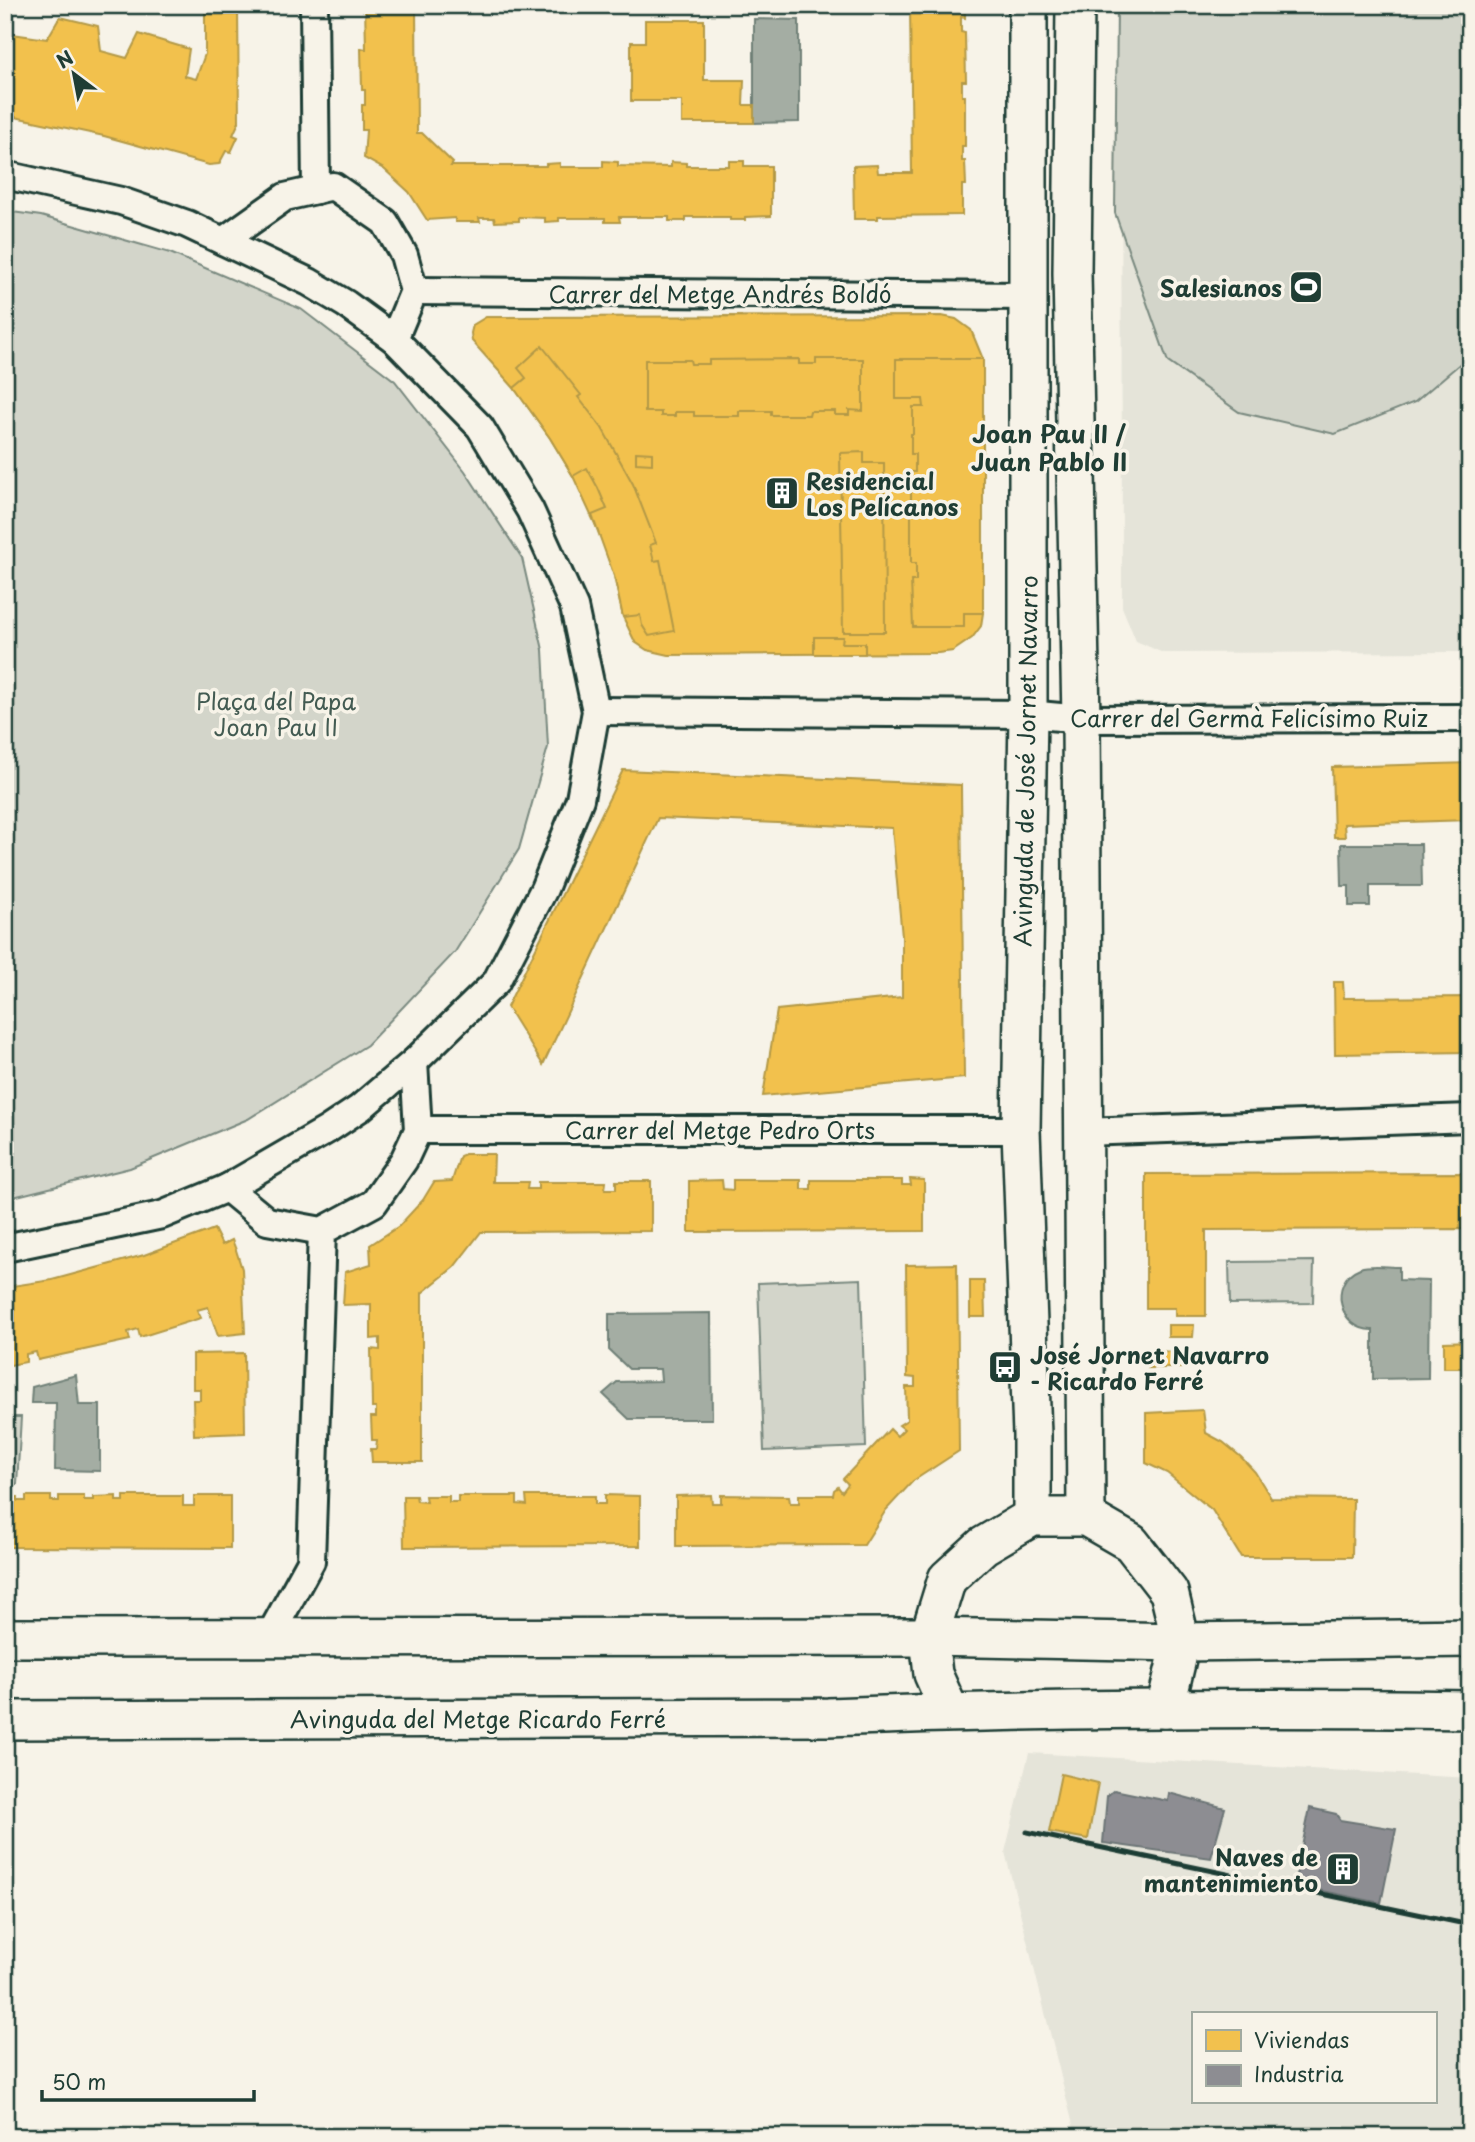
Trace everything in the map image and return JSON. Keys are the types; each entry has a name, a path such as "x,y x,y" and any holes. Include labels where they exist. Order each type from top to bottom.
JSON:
{"street":[{"path":"314,5 316,190"},
{"name":"Avinguda de José Jornet Navarro","path":"1028,5 1028,715 1021,1130 1032,1435 1032,1517"},
{"path":"1075,5 1072,273 1081,719 1086,1517"},
{"path":"5,175 121,201 187,224 309,282 346,303 394,339 480,427 530,510 574,607 596,710 580,799 544,888 496,982 414,1062 360,1108 227,1188 162,1215 5,1248"},
{"path":"223,241 285,197 333,186 385,222 404,255 414,291 394,339"},
{"name":"Carrer del Metge Andrés Boldó","path":"414,291 1027,296"},
{"name":"Carrer del Germà Felicísimo Ruiz","path":"596,710 1028,715 1081,719 1470,718"},
{"path":"227,1188 267,1221 322,1231 374,1203 404,1160 418,1130 414,1062"},
{"path":"1083,1132 1470,1118"},
{"name":"Carrer del Metge Pedro Orts","path":"418,1130 1021,1130"},
{"path":"268,1639 311,1561 322,1231"},
{"path":"950,1712 933,1674 929,1637 947,1578 983,1546 1032,1517 1086,1517 1131,1543 1170,1592 1181,1642 1165,1709"},
{"path":"5,1638 929,1637 1181,1642 1470,1637"},
{"name":"Avinguda del Metge Ricardo Ferré","path":"5,1720 828,1717 950,1712 1288,1707 1470,1710"}],"shaded area":[{"path":"1121,5 1470,5 1470,652 1163,653 1136,641 1122,607"},
{"path":"754,19 799,20 799,122 754,123"},
{"path":"1341,844 1421,844 1422,886 1370,886 1370,906 1349,906 1349,886 1342,886"},
{"path":"1399,1267 1399,1280 1429,1281 1428,1378 1373,1379 1373,1330 1352,1323 1345,1314 1341,1304 1343,1283 1350,1274 1360,1268"},
{"path":"711,1313 712,1419 629,1419 603,1394 617,1382 661,1381 660,1369 629,1369 609,1350 609,1314"},
{"path":"76,1375 79,1405 100,1405 100,1471 55,1470 56,1403 31,1403 32,1387"},
{"path":"1029,1753 1470,1778 1470,2137 1076,2137 1005,1852"}],"green space":[{"name":"Salesianos","path":"1117,5 1470,5 1470,361 1462,362 1415,402 1335,434 1239,412 1168,362 1115,213"},
{"name":"Plaça del Papa Joan Pau II","path":"5,211 41,216 170,253 301,309 395,381 465,471 522,558 543,650 548,747 519,849 455,952 367,1045 248,1119 130,1168 5,1199"},
{"path":"1314,1261 1313,1303 1230,1304 1229,1262"},
{"path":"861,1279 866,1447 764,1451 758,1283"},
{"path":"5,1417 21,1417 17,1484 5,1484"}],"building: Viviendas":[{"path":"205,5 238,5 239,122 233,135 238,137 231,152 226,151 219,164 209,165 104,136 5,115 5,33 47,39 60,17 98,26 101,51 127,58 139,34 189,49 185,76 196,79 205,54"},
{"path":"365,5 416,5 417,133 422,133 453,163 451,166 546,166 560,163 560,167 603,167 603,161 618,162 618,166 671,167 671,162 686,163 686,166 729,166 729,161 744,161 744,166 771,166 771,216 745,217 745,220 730,220 730,217 686,217 686,221 669,221 669,217 619,217 620,222 605,222 605,218 559,218 559,221 545,222 545,218 519,217 519,221 495,222 494,218 479,218 480,222 455,222 455,218 427,220 409,192 384,169 364,158 366,130 362,130 362,105 365,105 365,90 362,90 361,48 366,49"},
{"path":"910,5 965,5 965,18 961,17 961,32 965,33 966,81 962,81 962,96 965,96 965,146 962,146 962,161 965,161 966,185 962,185 962,215 878,216 878,219 854,219 853,166 877,165 878,173 912,173"},
{"path":"645,20 704,20 704,80 744,80 743,105 754,105 754,123 682,123 682,101 631,101 631,42 645,42"},
{"path":"722,316 741,316 741,337 722,337"},
{"name":"Residencial Los Pelícanos","path":"942,316 956,319 971,330 983,359 983,613 981,626 972,638 953,651 938,653 669,655 647,650 635,642 623,617 614,576 601,537 573,476 514,388 472,341 471,333 473,325 486,317"},
{"path":"542,346 581,395 578,397 602,428 633,484 656,543 650,545 654,561 660,560 674,631 649,636 642,625 640,615 623,617 614,576 592,515 607,509 598,488 587,468 573,476 514,388 526,378 518,368"},
{"path":"799,359 799,364 816,364 816,359 863,359 863,411 849,410 849,415 835,415 835,411 810,411 809,415 771,415 771,411 739,411 739,416 694,416 694,412 675,412 675,416 661,416 661,412 645,412 645,360 690,360 691,364 709,364 709,360"},
{"path":"896,359 983,359 983,613 964,613 964,627 913,627 911,581 916,581 916,563 911,563 911,472 915,472 915,454 911,454 911,434 913,407 924,407 923,399 896,399"},
{"path":"636,452 652,453 652,464 636,463"},
{"path":"864,452 864,463 884,463 885,632 843,632 840,453"},
{"path":"814,637 843,637 842,643 865,643 865,654 814,654"},
{"path":"1470,763 1470,820 1344,824 1345,837 1334,837 1332,767"},
{"path":"623,770 961,785 964,1078 763,1096 777,1010 902,997 902,937 892,828 658,818 543,1065 507,1007"},
{"path":"1334,982 1343,982 1344,998 1470,997 1470,1052 1335,1054"},
{"path":"494,1154 493,1182 528,1182 527,1189 538,1189 538,1182 606,1182 605,1189 616,1189 616,1181 651,1181 651,1231 481,1232 454,1267 422,1293 422,1462 372,1462 371,1449 376,1449 377,1440 372,1440 371,1417 376,1417 376,1408 372,1408 371,1349 380,1350 380,1338 371,1339 371,1304 343,1305 345,1272 371,1264 370,1245 399,1226 423,1200 434,1182 452,1181 460,1156"},
{"path":"1470,1173 1470,1316 1468,1229 1206,1230 1206,1316 1175,1316 1175,1308 1146,1308 1146,1174"},
{"path":"910,1179 924,1180 924,1231 689,1232 689,1181 722,1180 723,1189 733,1190 733,1180 801,1180 801,1189 811,1189 811,1180 902,1180 902,1185 911,1185"},
{"path":"214,1229 222,1245 232,1240 242,1269 245,1333 218,1336 208,1307 197,1310 201,1318 140,1337 138,1329 128,1332 130,1340 38,1360 36,1352 26,1354 26,1362 5,1366 5,1287 52,1280 144,1255"},
{"path":"957,1264 959,1451 913,1481 886,1510 864,1545 676,1546 676,1496 711,1495 712,1503 721,1503 721,1495 789,1496 790,1503 799,1503 799,1495 833,1495 838,1487 842,1492 848,1484 843,1479 890,1429 897,1436 904,1429 899,1425 907,1420 906,1387 915,1387 915,1378 907,1377 906,1265"},
{"path":"970,1281 984,1281 985,1317 970,1317"},
{"path":"1168,1325 1194,1325 1193,1337 1168,1337"},
{"path":"1470,1341 1470,1368 1444,1368 1444,1342"},
{"path":"1148,1351 1183,1352 1183,1368 1148,1368"},
{"path":"244,1353 245,1433 194,1435 193,1400 200,1400 200,1389 193,1389 193,1354"},
{"path":"1203,1410 1206,1433 1223,1442 1241,1457 1255,1472 1271,1498 1353,1499 1352,1557 1241,1557 1212,1510 1167,1473 1146,1463 1146,1413"},
{"path":"605,1495 640,1496 640,1546 404,1547 403,1496 416,1496 417,1501 426,1502 425,1496 449,1496 449,1502 458,1502 458,1496 517,1496 517,1504 527,1505 526,1496 595,1496 595,1504 605,1504"},
{"path":"26,1496 51,1496 51,1501 59,1501 59,1496 84,1496 84,1500 94,1500 94,1497 116,1496 116,1501 124,1501 124,1496 183,1496 183,1506 194,1506 194,1496 230,1496 230,1548 5,1547 5,1497 18,1497 18,1501 26,1501"},
{"path":"1061,1774 1098,1783 1088,1839 1049,1832"}],"building: Industria":[{"path":"1114,1790 1168,1801 1169,1793 1225,1808 1211,1858 1103,1843 1107,1796"},
{"name":"Naves de mantenimiento","path":"1310,1808 1336,1814 1340,1820 1396,1829 1381,1903 1294,1885"}],"railway":[{"path":"1027,1832 1470,1925"}],"place":[{"name":"Salesianos","path":"1306,287"},
{"name":"Residencial Los Pelícanos","path":"782,493"},
{"name":"José Jornet Navarro - Ricardo Ferré","path":"1005,1367"},
{"name":"Naves de mantenimiento","path":"1343,1869"}],"district":[{"name":"Joan Pau II / Juan Pablo II","path":"1049,447"}]}
